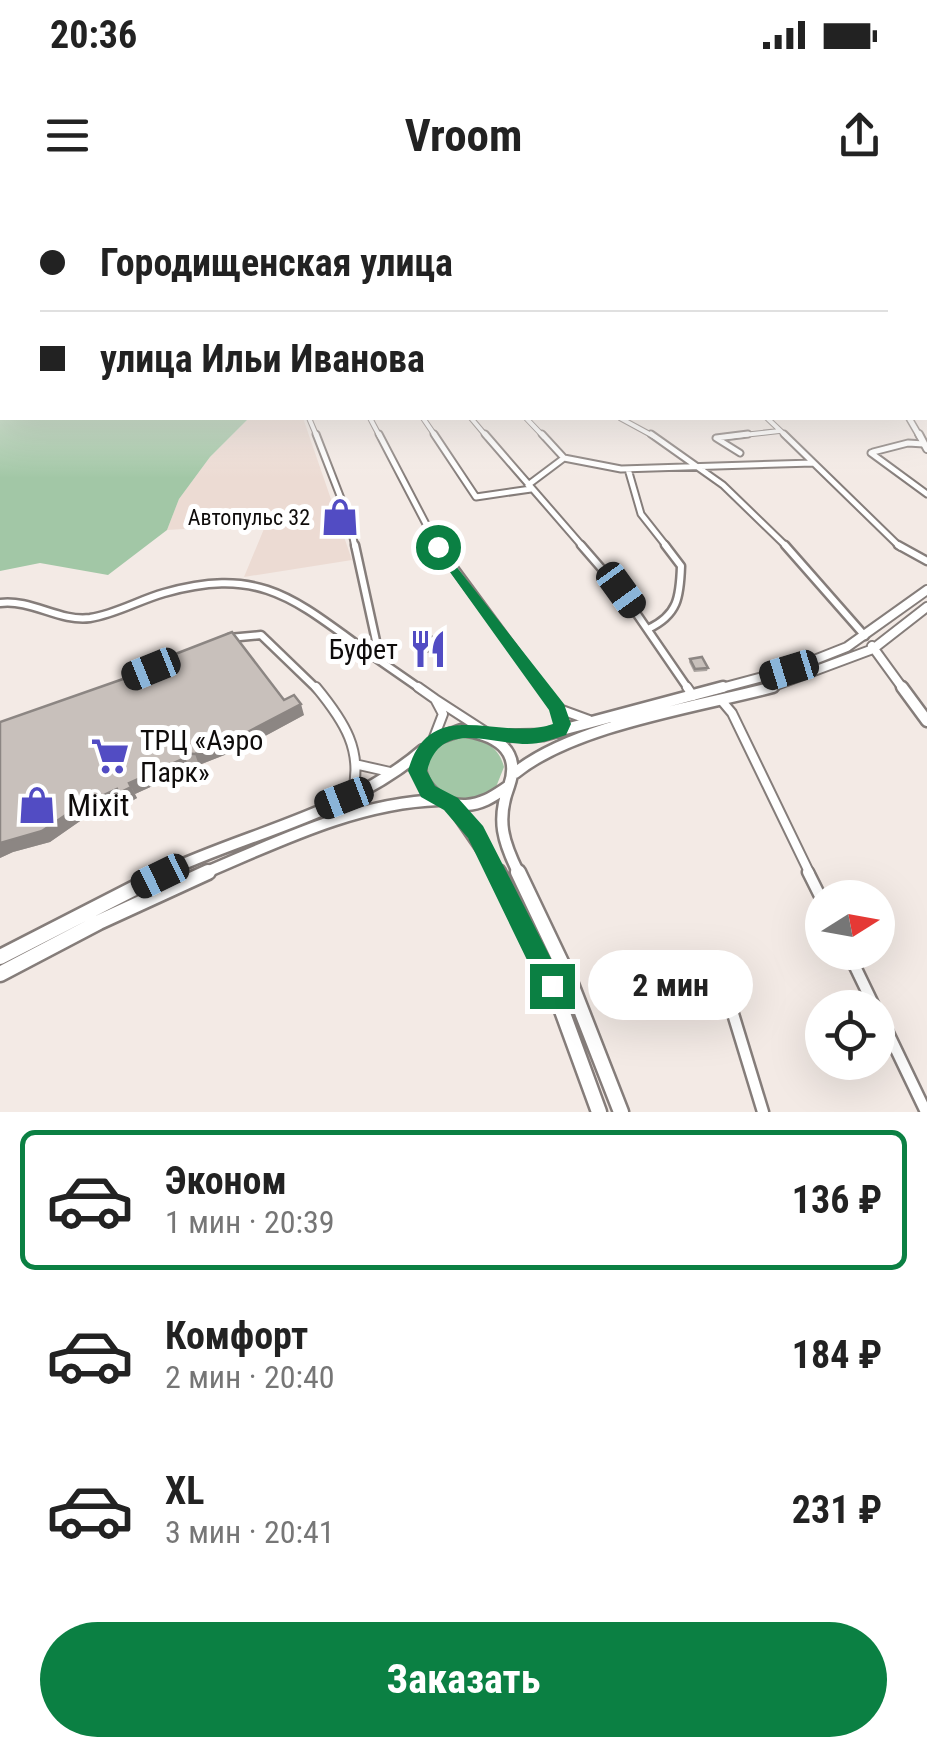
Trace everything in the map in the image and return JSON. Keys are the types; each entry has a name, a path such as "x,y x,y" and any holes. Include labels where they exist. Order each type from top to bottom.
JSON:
{"main road":[{"path":"913,420 926,444"},
{"path":"0,958 203,854 352,795 399,771 428,745 461,730 530,738 789,670 865,636 927,590"},
{"path":"0,974 164,888 321,825 394,802 484,804 537,755 570,739 759,693 874,649 927,607"},
{"path":"865,636 926,718"},
{"path":"492,736 510,751 512,779 501,808 500,826 507,850 569,979 621,1112"},
{"path":"428,745 417,771 420,782 445,802 491,857 552,986 599,1112"}],"street":[{"path":"310,420 349,520 378,650 373,656"},
{"path":"371,420 438,547 558,709 562,716 559,730"},
{"path":"424,420 476,497 530,487 564,458"},
{"path":"473,420 621,590 693,696"},
{"path":"528,420 564,458 628,468 814,463"},
{"path":"623,420 702,468 798,557 865,636"},
{"path":"770,420 904,551 927,561"},
{"path":"740,453 716,438 780,431"},
{"path":"926,444 908,443 872,453 927,494"},
{"path":"628,468 641,514 681,566 677,610 673,617 648,629"},
{"path":"0,603 20,600 84,618 188,584 235,578 268,586 492,736"},
{"path":"218,642 236,635 260,635 339,711 358,764 358,783 352,795"},
{"path":"428,745 444,716 436,699"},
{"path":"721,700 732,714 812,880"},
{"path":"558,709 593,720"},
{"path":"358,764 379,772 399,771"},
{"path":"723,981 763,1112"},
{"path":"895,1049 926,1112"}],"shaded area":[{"path":"247,420 304,420 352,560 244,577 266,524 167,530 179,499 210,457"}],"green space":[{"path":"0,420 247,420 210,457 179,499 167,530 108,575 40,563 0,571"},
{"path":"462,737 489,745 504,767 496,787 475,797 457,798 441,792 426,769 429,756 440,744"}],"building":[{"name":"ТРЦ «Аэро Парк»","path":"232,632 284,700 294,695 301,704 242,735 195,754 180,753 185,758 129,783 131,787 119,793 117,789 76,808 42,831 0,843 0,722 145,671 143,667 147,665"},
{"name":"Буфет","path":"432,637 435,648 418,651 415,640"},
{"path":"702,657 708,668 695,669 690,659"}],"place":[{"name":"Автопульс 32","path":"340,517"},
{"name":"Буфет","path":"428,649"},
{"name":"ТРЦ «Аэро Парк»","path":"110,756"},
{"name":"Mixit","path":"37,805"}],"route":[{"path":"438,547 562,716 559,730 530,738 461,730 446,734 432,740 423,750 417,771 428,792 451,804 491,857 552,986"}]}
